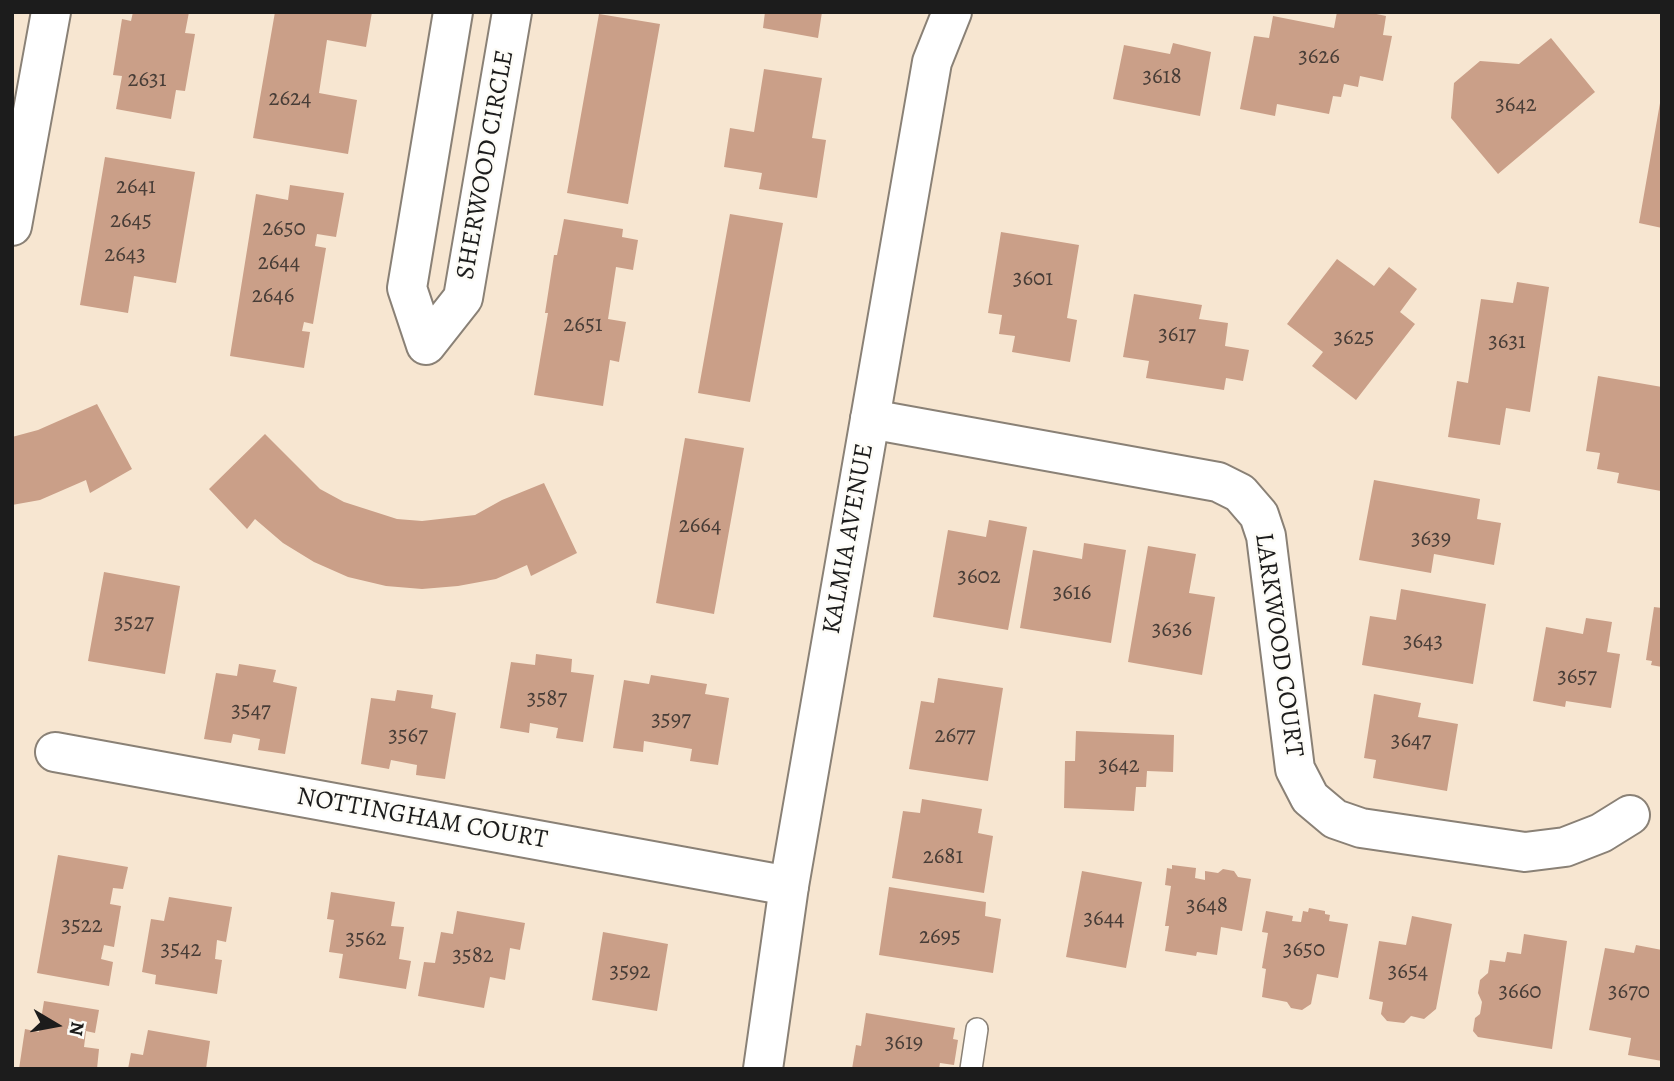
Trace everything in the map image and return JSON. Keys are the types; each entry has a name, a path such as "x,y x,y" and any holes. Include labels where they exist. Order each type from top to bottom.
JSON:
{"street":[{"path":"12,226 51,12"},
{"name":"SHERWOOD CIRCLE","path":"453,12 407,288 426,345 463,298 512,12"},
{"name":"KALMIA AVENUE","path":"763,1069 789,886 932,62 952,12"},
{"name":"LARKWOOD COURT","path":"870,419 1218,482 1240,493 1259,515 1266,536 1295,769 1310,798 1335,819 1361,828 1525,852 1565,847 1601,833 1630,815"},
{"name":"NOTTINGHAM COURT","path":"55,752 789,886"}],"lane":[{"path":"971,1069 977,1029"}],"building":[{"path":"133,12 189,12 185,33 195,34 185,91 176,90 171,119 116,109 122,76 113,75 122,19 131,21"},
{"path":"275,12 372,12 366,47 327,40 319,93 357,100 348,154 253,138"},
{"path":"765,12 822,12 818,38 763,28"},
{"path":"1337,12 1367,12 1386,16 1383,35 1392,36 1383,81 1360,76 1358,87 1344,84 1341,97 1333,96 1329,114 1277,104 1275,116 1240,109 1254,36 1269,38 1273,16 1334,28"},
{"path":"599,14 660,24 628,204 567,193"},
{"path":"1551,38 1595,92 1498,174 1451,118 1454,83 1480,61 1519,64"},
{"path":"1173,43 1211,52 1200,116 1113,99 1124,45 1170,54"},
{"path":"764,69 822,78 812,138 826,140 817,198 759,189 762,173 724,167 730,128 754,132"},
{"path":"1662,103 1662,228 1639,223"},
{"path":"105,157 195,172 176,283 134,276 128,313 80,305"},
{"path":"290,185 344,193 336,237 317,234 315,246 326,248 313,324 304,322 302,331 310,332 304,368 230,356 256,194 288,200"},
{"path":"730,214 783,223 750,402 698,393"},
{"path":"564,219 623,229 622,237 638,240 633,270 616,267 608,319 626,322 619,362 610,360 603,406 534,395 548,313 545,313 554,255 557,255"},
{"path":"1001,232 1079,245 1067,318 1077,320 1070,362 1012,352 1015,336 999,334 1002,315 988,313"},
{"path":"1337,259 1374,286 1389,267 1417,289 1400,312 1415,324 1356,400 1312,366 1323,352 1287,324"},
{"path":"1517,282 1549,287 1530,412 1506,408 1500,445 1448,437 1457,381 1468,383 1481,299 1513,303"},
{"path":"1134,294 1202,305 1199,319 1228,323 1225,346 1249,350 1243,381 1226,378 1224,390 1146,378 1149,361 1123,357"},
{"path":"1598,376 1662,387 1661,491 1617,483 1619,473 1597,469 1600,453 1586,451"},
{"path":"97,404 132,469 90,493 86,480 40,500 12,505 12,437 38,430"},
{"path":"265,434 320,489 344,502 397,519 422,521 475,515 502,500 544,483 577,553 531,576 527,565 496,579 458,586 422,589 386,586 348,577 314,562 283,543 255,519 247,529 209,489"},
{"path":"685,438 744,448 714,614 656,603"},
{"path":"1374,480 1480,499 1477,519 1501,523 1494,565 1434,554 1431,573 1359,560"},
{"path":"989,520 1027,527 1008,630 933,617 948,530 986,537"},
{"path":"1084,543 1126,550 1111,643 1020,628 1033,550 1082,559"},
{"path":"1148,546 1196,554 1189,593 1215,597 1202,675 1128,662"},
{"path":"104,572 180,586 165,674 88,661"},
{"path":"1401,589 1486,604 1473,684 1362,665 1370,616 1396,620"},
{"path":"1654,607 1662,608 1662,667 1651,665 1652,661 1646,660"},
{"path":"1586,618 1612,622 1607,652 1620,654 1611,708 1566,701 1565,707 1533,701 1546,627 1583,634"},
{"path":"536,654 572,659 571,672 594,675 583,742 556,738 558,728 530,723 529,733 500,728 511,662 535,665"},
{"path":"239,664 276,670 273,682 297,687 285,754 258,750 260,739 233,734 231,743 204,739 216,673 237,676"},
{"path":"651,675 707,684 705,694 729,698 718,765 690,761 692,749 644,741 643,752 613,748 624,680 649,684"},
{"path":"938,678 1003,688 988,781 909,769 921,701 934,703"},
{"path":"397,690 433,695 431,708 456,713 445,779 416,775 417,765 391,760 389,769 361,764 371,698 395,701"},
{"path":"1374,694 1421,703 1418,717 1458,724 1447,791 1373,778 1376,760 1364,758"},
{"path":"1076,731 1174,735 1173,772 1147,771 1146,787 1136,787 1134,811 1064,808 1065,761 1075,761"},
{"path":"922,799 982,809 978,833 993,836 984,893 892,878 903,811 920,813"},
{"path":"58,855 128,867 123,889 113,888 110,904 121,906 114,947 104,945 101,959 113,962 109,986 37,973"},
{"path":"1172,865 1196,868 1195,878 1205,880 1205,871 1218,873 1223,869 1234,871 1238,877 1251,879 1242,931 1221,927 1217,955 1197,952 1196,956 1165,951 1169,926 1165,926 1171,886 1165,885 1167,868 1172,869"},
{"path":"1082,871 1142,882 1126,968 1066,957"},
{"path":"889,887 986,902 985,916 1001,919 993,973 879,955"},
{"path":"331,892 395,902 391,926 404,927 399,959 411,961 406,989 339,978 343,954 329,952 334,920 327,919"},
{"path":"169,897 232,907 226,942 217,940 215,959 222,960 217,994 155,984 156,975 142,972 151,919 164,921"},
{"path":"1309,908 1325,911 1325,914 1330,915 1329,921 1348,924 1338,978 1317,974 1311,1004 1302,1010 1291,1008 1287,1002 1262,997 1266,969 1262,968 1268,933 1262,932 1266,911 1293,916 1292,921 1301,922 1303,911 1308,912"},
{"path":"457,911 525,923 520,950 510,948 505,980 490,977 484,1008 418,996 424,962 435,963 441,932 453,934"},
{"path":"1412,916 1452,924 1436,1009 1424,1019 1411,1016 1404,1023 1387,1021 1381,1014 1383,1002 1369,999 1379,941 1406,945"},
{"path":"603,932 668,944 657,1011 592,1000"},
{"path":"1524,934 1567,941 1552,1049 1478,1037 1473,1031 1482,1002 1478,993 1480,980 1488,973 1490,960 1505,962 1507,952 1521,954"},
{"path":"1636,945 1662,950 1662,1061 1628,1055 1631,1038 1589,1030 1605,948 1634,953"},
{"path":"44,1001 99,1010 95,1033 86,1031 84,1047 99,1049 97,1069 19,1069 25,1029 39,1032"},
{"path":"866,1013 955,1028 953,1039 958,1040 954,1065 940,1063 939,1069 852,1069 856,1045 861,1046"},
{"path":"148,1030 210,1041 206,1069 128,1069 131,1053 143,1055"}]}
